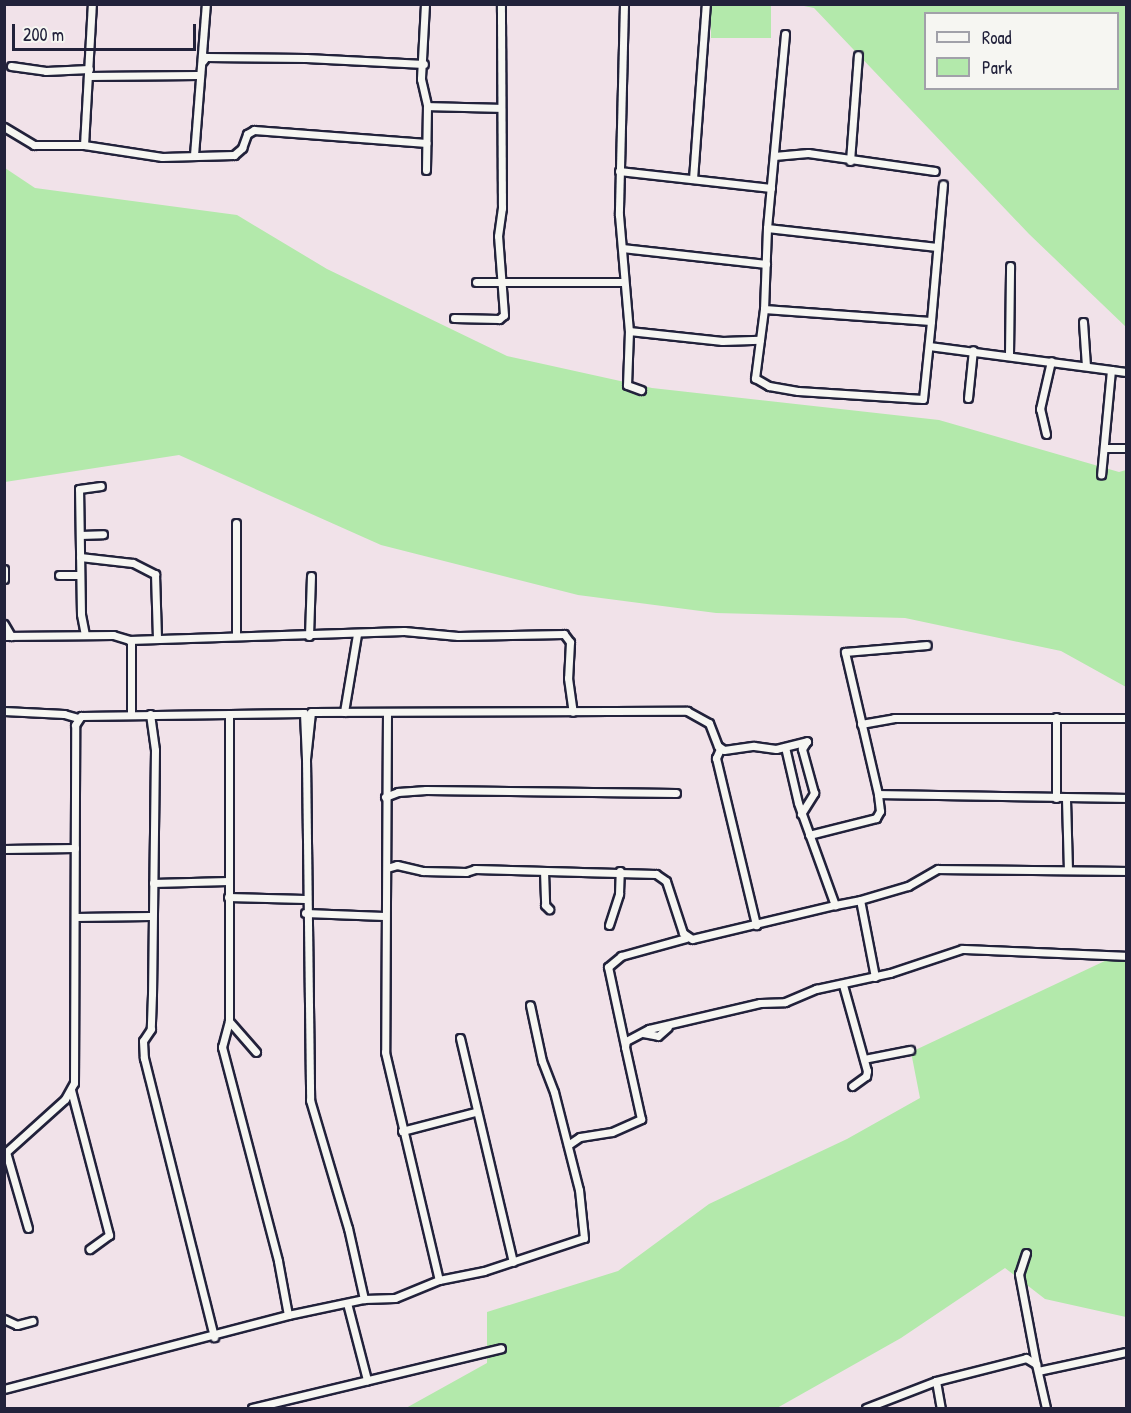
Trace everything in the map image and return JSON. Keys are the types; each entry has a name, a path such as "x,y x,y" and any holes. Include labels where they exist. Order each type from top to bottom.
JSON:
{"street":[{"path":"84,145 92,4"},
{"path":"194,155 198,75 203,61 206,4"},
{"path":"425,4 421,90 427,106 426,170"},
{"path":"454,318 502,318 503,281 498,236 502,208 501,4"},
{"path":"624,4 619,171 624,282 629,331 627,385 641,390"},
{"path":"693,179 706,4"},
{"path":"785,34 767,228 765,309 754,378 759,383 798,391 916,401 926,395 942,185"},
{"path":"850,161 858,55"},
{"path":"203,61 206,57 306,58 423,64"},
{"path":"11,66 46,72 198,75"},
{"path":"427,106 501,108"},
{"path":"4,127 34,145 84,145 162,157 237,154 247,134 254,130 427,143"},
{"path":"774,156 808,153 850,161 935,171"},
{"path":"619,171 771,188"},
{"path":"767,228 937,247"},
{"path":"622,248 766,264"},
{"path":"1009,354 1010,266"},
{"path":"476,282 624,282"},
{"path":"765,309 931,321"},
{"path":"1083,322 1086,366"},
{"path":"629,331 722,341 760,340"},
{"path":"929,346 1009,354 1126,372"},
{"path":"968,398 974,350"},
{"path":"1046,434 1040,409 1051,361"},
{"path":"1101,475 1111,370"},
{"path":"1104,448 1126,448"},
{"path":"85,635 80,575 79,489 101,486"},
{"path":"236,523 236,636"},
{"path":"80,535 103,534"},
{"path":"80,557 133,563 155,574 157,636"},
{"path":"4,569 4,579"},
{"path":"59,575 80,575"},
{"path":"309,636 311,576"},
{"path":"4,624 8,636 85,635 131,639 157,636 564,634 570,642 568,678 573,712"},
{"path":"344,712 357,634"},
{"path":"131,639 131,714"},
{"path":"809,835 876,818 880,811 845,652 927,645"},
{"path":"4,711 64,714 78,718 86,715 131,714 304,713 305,913 310,1100 348,1228 364,1299"},
{"path":"306,759 311,712 692,711 709,723 720,749 716,758 756,925"},
{"path":"387,712 385,797 387,868 384,875 385,1052 439,1280"},
{"path":"150,714 155,750 153,883 150,916 151,1029 143,1041 144,1058 214,1337"},
{"path":"229,714 229,1021 222,1047 279,1261 288,1315"},
{"path":"861,724 894,718 939,721 1056,717 1126,718"},
{"path":"1056,717 1056,798"},
{"path":"78,718 71,1090 109,1235 90,1249"},
{"path":"720,749 776,749 807,741 802,749 814,792 801,814"},
{"path":"787,746 786,759 801,814 835,905"},
{"path":"776,749 786,759"},
{"path":"385,797 398,792 426,790 676,793"},
{"path":"878,794 1066,799 1126,798"},
{"path":"1066,799 1068,870"},
{"path":"5,848 75,848"},
{"path":"387,868 398,865 423,871 620,871 663,877 686,938"},
{"path":"568,1145 580,1137 612,1132 642,1117 608,967 621,956 686,938 756,925 860,900 908,886 938,869 1126,871"},
{"path":"544,871 545,905 549,909"},
{"path":"609,925 619,894 620,871"},
{"path":"153,883 228,881"},
{"path":"228,897 305,899"},
{"path":"860,900 875,977"},
{"path":"305,913 384,916"},
{"path":"75,917 150,916"},
{"path":"625,1047 627,1041 643,1033 760,1003 785,1002 816,989 875,977 971,948 1126,956"},
{"path":"843,984 864,1059 866,1076 852,1086"},
{"path":"4,1389 214,1337 288,1315 364,1299 395,1298 439,1280 513,1262 584,1238 585,1220 568,1145 542,1060 530,1005"},
{"path":"229,1021 256,1052"},
{"path":"460,1038 475,1112 486,1136 513,1262"},
{"path":"864,1059 910,1050"},
{"path":"28,1228 5,1153 71,1090"},
{"path":"402,1131 475,1112"},
{"path":"1026,1252 1019,1274 1046,1408"},
{"path":"347,1303 367,1380"},
{"path":"4,1319 17,1325 32,1321"},
{"path":"252,1408 501,1348"},
{"path":"1037,1368 1126,1352"},
{"path":"866,1408 936,1381 1026,1358 1037,1368"},
{"path":"936,1381 941,1408"}],"green space":[{"path":"711,5 771,5 771,38 711,38"},
{"path":"799,5 1126,5 1126,327 1029,234 814,8"},
{"path":"5,168 35,188 237,215 327,269 507,356 652,388 939,420 1119,472 1126,470 1126,687 1061,651 905,618 716,613 578,595 381,545 179,455 5,482"},
{"path":"1126,951 1126,1317 1045,1299 1005,1268 901,1338 777,1408 406,1408 487,1363 487,1312 618,1271 709,1204 847,1139 920,1098 911,1052"}]}
